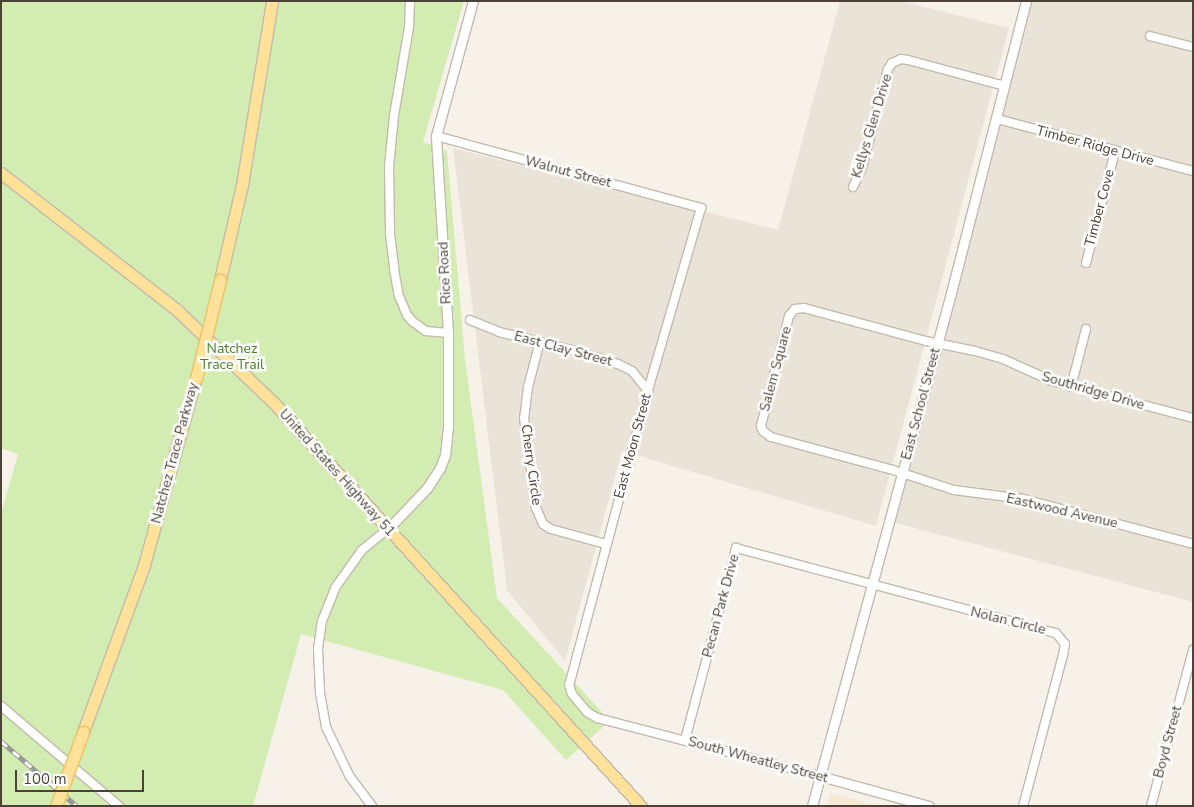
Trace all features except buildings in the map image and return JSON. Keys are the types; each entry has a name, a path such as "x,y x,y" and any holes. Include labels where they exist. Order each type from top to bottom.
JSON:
{"main road":[{"name":"Natchez Trace Parkway","path":"56,806 144,565 169,481 196,378 242,185 272,1"},
{"name":"United States Highway 51","path":"1,173 178,311 274,403 640,806"}],"street":[{"path":"410,1 409,27 394,116 389,167 390,226 394,269 399,296 412,321 426,331 448,334"},
{"name":"Rice Road","path":"388,529 427,488 440,468 445,455 448,425 448,334 436,136 473,1"},
{"name":"East School Street","path":"812,806 997,119 1026,1"},
{"path":"1150,36 1193,47"},
{"name":"Kellys Glen Drive","path":"853,187 862,168 888,69 892,63 901,59 908,60 1005,86"},
{"name":"Timber Ridge Drive","path":"997,119 1115,152 1193,171"},
{"name":"Walnut Street","path":"436,136 701,208"},
{"name":"Timber Cove","path":"1086,263 1115,152"},
{"name":"East Moon Street","path":"588,712 572,694 569,685 648,391 701,208"},
{"name":"Salem Square","path":"902,474 771,437 763,431 762,422 790,316 795,309 804,308 937,342"},
{"name":"East Clay Street","path":"470,320 499,332 540,341 618,364 632,371 648,391"},
{"path":"1071,387 1086,329"},
{"name":"Cherry Circle","path":"540,341 528,387 524,418 536,508 544,524 551,529 606,544"},
{"name":"Southridge Drive","path":"937,342 1003,359 1045,378 1071,387 1193,418"},
{"name":"Eastwood Avenue","path":"902,474 954,490 1042,504 1193,544"},
{"path":"372,806 350,777 326,727 320,693 318,649 322,621 335,588 362,550 388,529"},
{"name":"Pecan Park Drive","path":"686,740 736,548 872,585"},
{"name":"Nolan Circle","path":"872,585 1056,633 1064,644 1064,655 1023,806"},
{"name":"Boyd Street","path":"1151,806 1193,650"},
{"path":"1,706 119,806"},
{"name":"South Wheatley Street","path":"588,712 598,718 929,806"}],"shaded area":[{"path":"840,1 900,1 1009,28 876,526 622,451 565,661 507,590 453,148 778,230"},
{"path":"1028,1 1193,1 1193,602 892,522"},
{"path":"831,793 879,806 827,806"}],"green space":[{"name":"Natchez Trace Trail","path":"1,1 464,1 423,142 447,151 465,359 497,598 610,721 566,760 503,690 301,634 253,806 1,806 1,514 18,454 1,448"}],"railway":[{"path":"1,741 77,806"}]}
